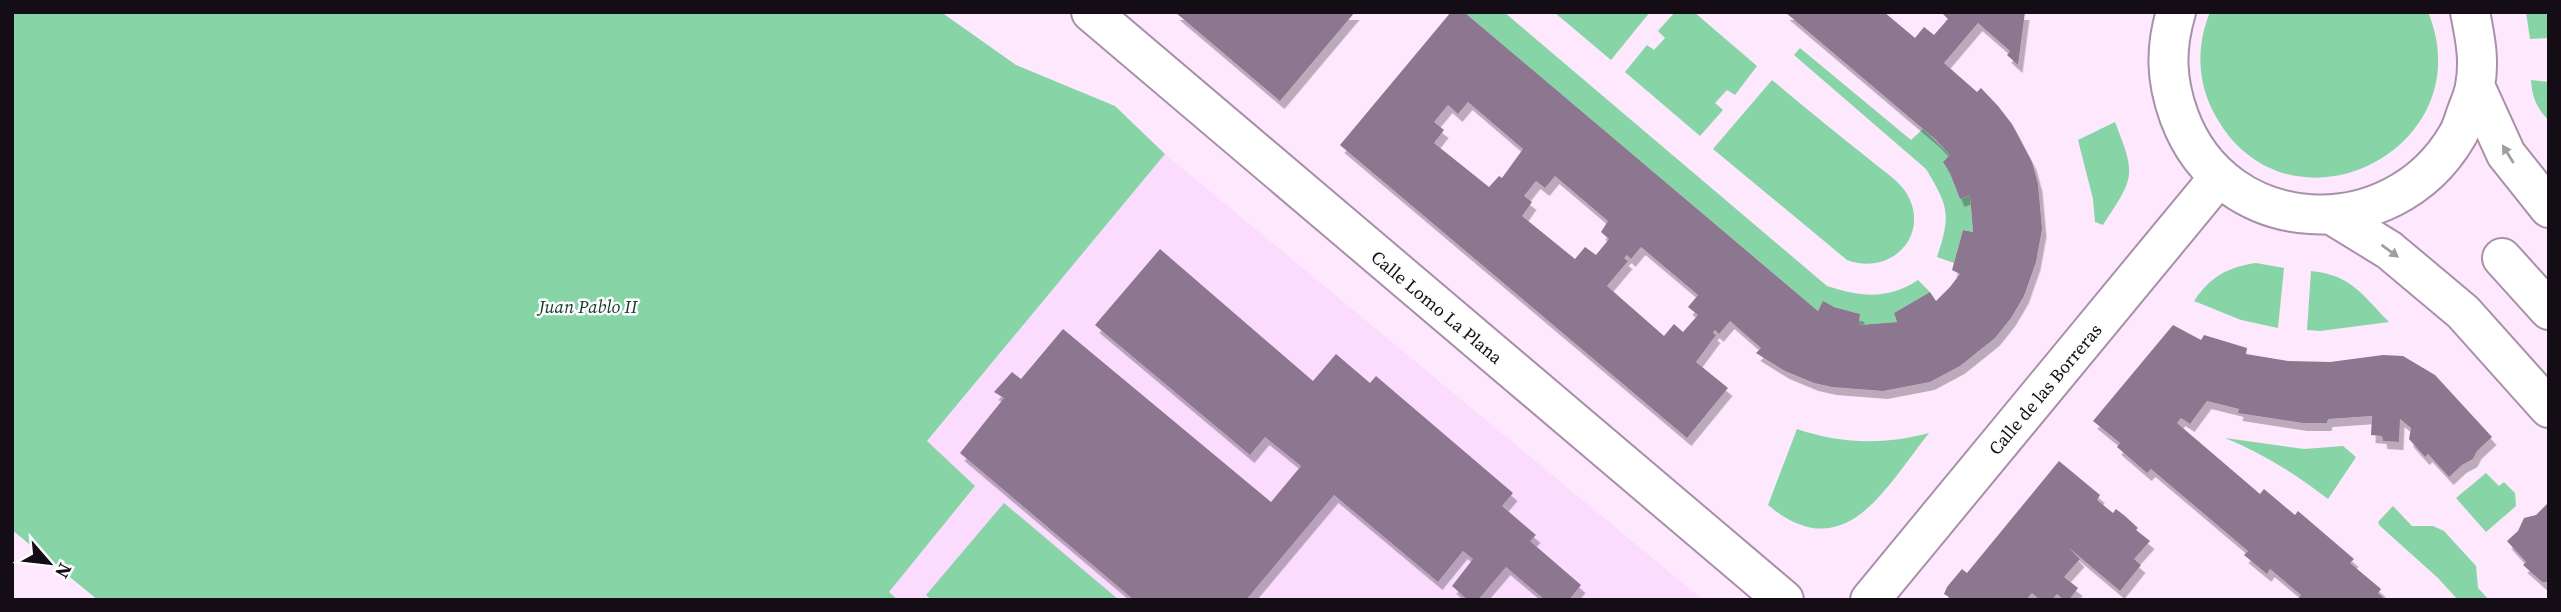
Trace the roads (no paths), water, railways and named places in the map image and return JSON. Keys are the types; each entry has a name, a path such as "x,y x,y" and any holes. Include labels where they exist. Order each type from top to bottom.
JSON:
{"street":[{"name":"Calle Lomo La Plana","path":"1091,12 1784,600"},
{"path":"2165,20 2169,89 2186,137 2219,177 2253,200 2291,213 2332,215 2382,204 2426,176 2458,135 2475,86 2477,46 2470,12"},
{"path":"2475,86 2506,154 2549,208"},
{"name":"Calle de las Borreras","path":"1870,600 2219,177"},
{"path":"2332,215 2389,250 2463,312 2549,408"},
{"path":"2502,258 2549,310"}],"park label":[{"name":"Juan Pablo II","path":"588,306"}]}
